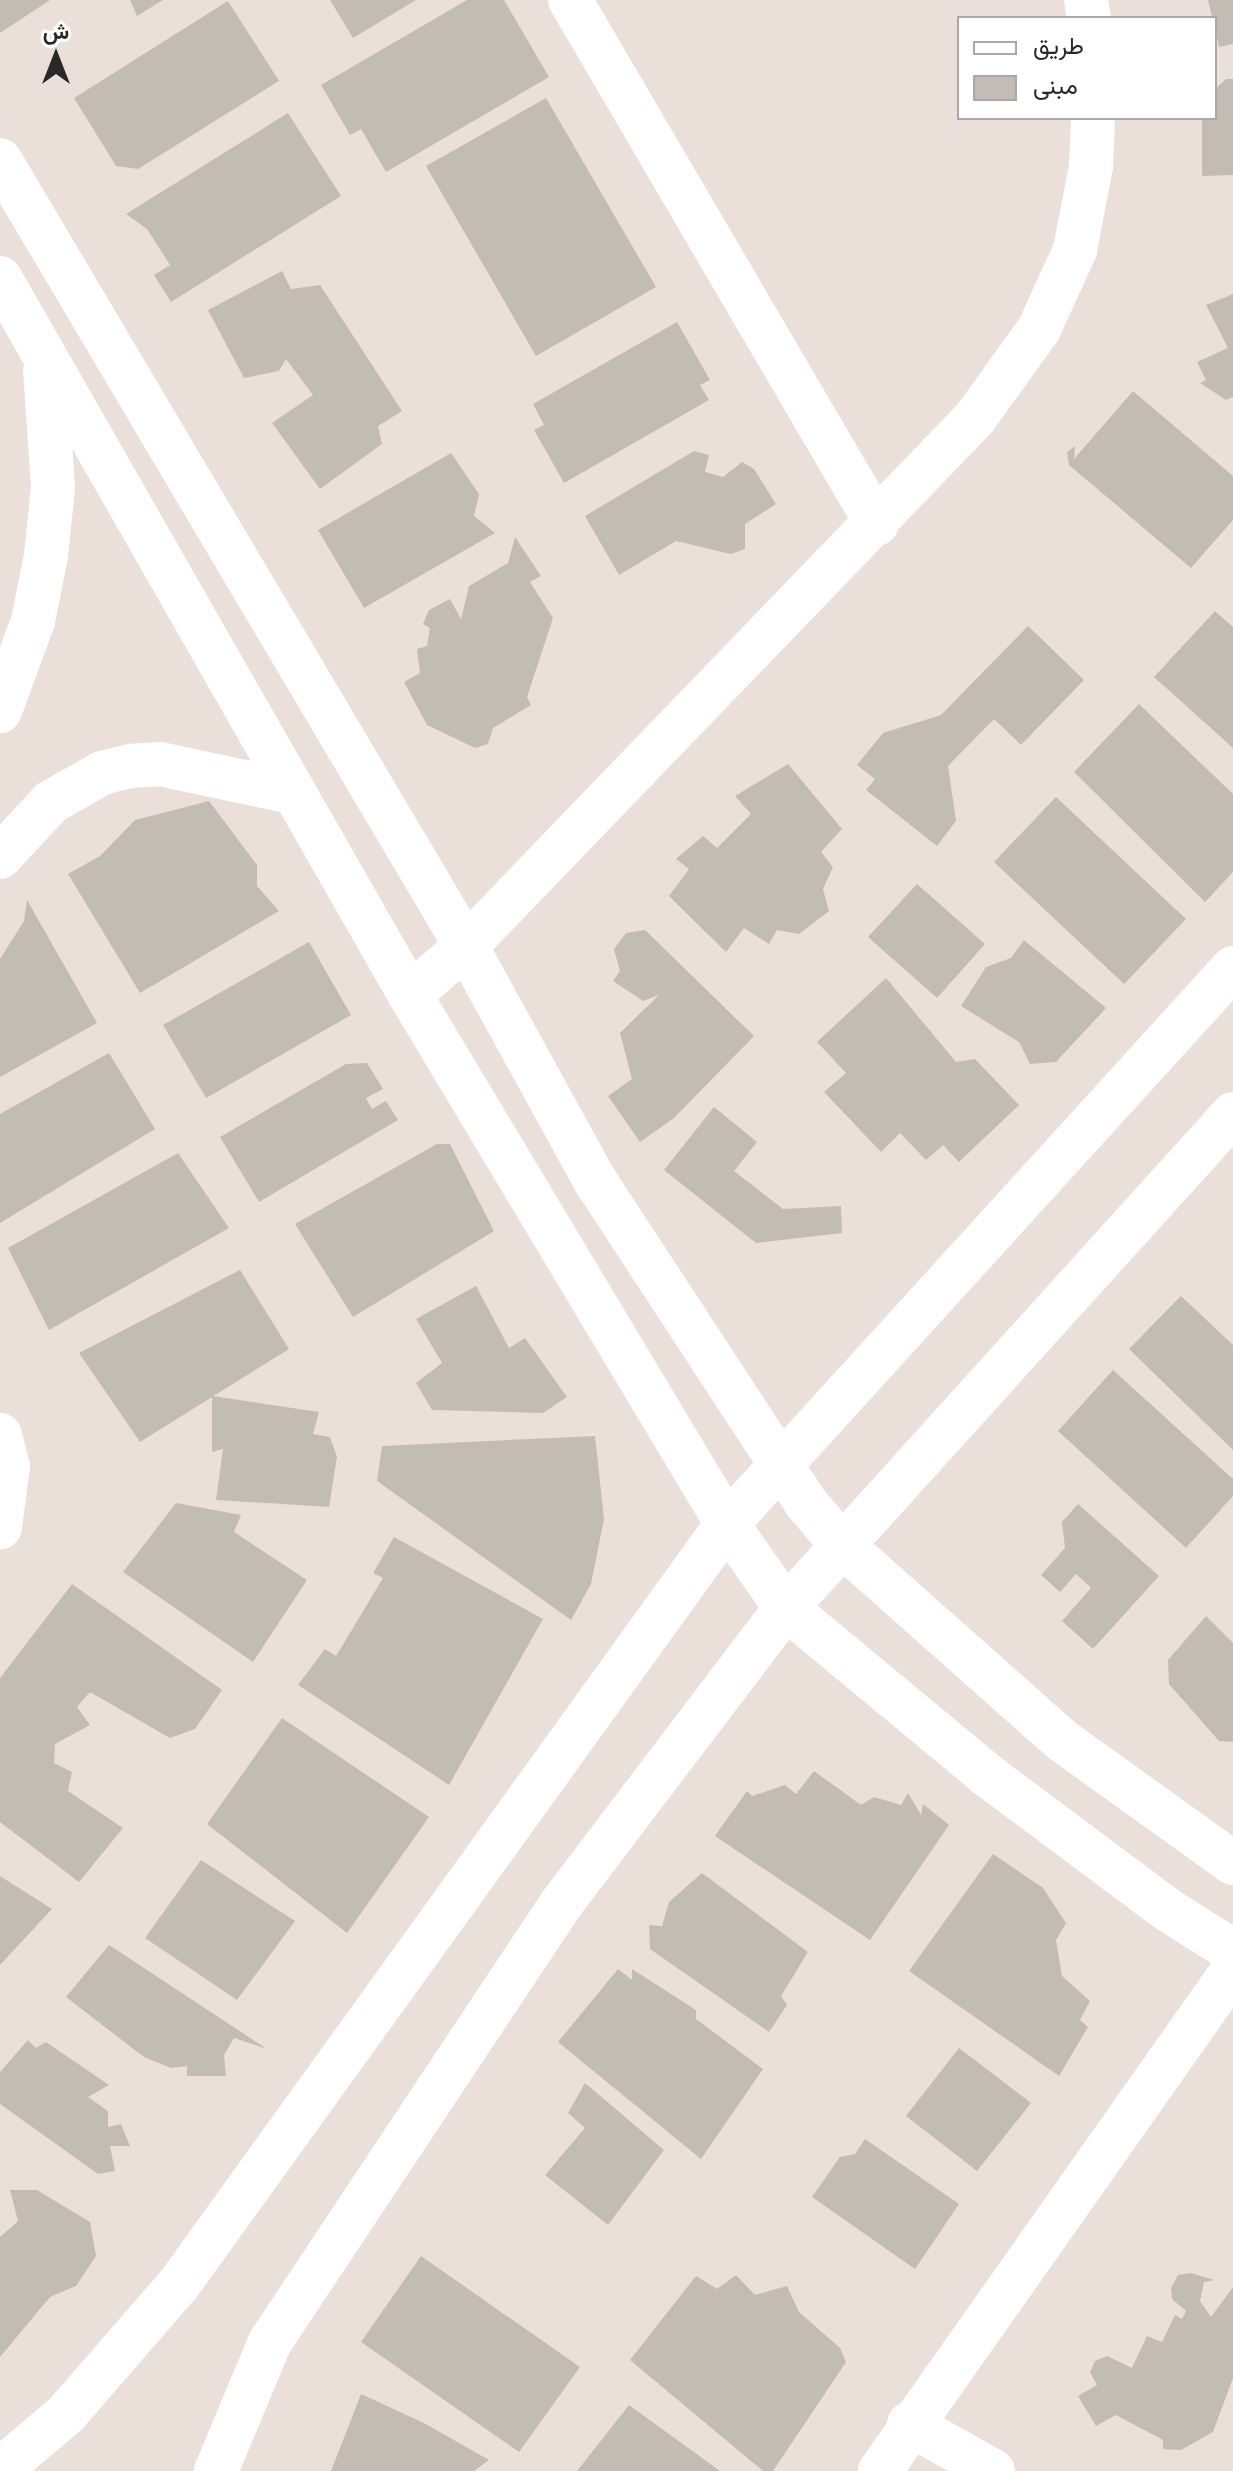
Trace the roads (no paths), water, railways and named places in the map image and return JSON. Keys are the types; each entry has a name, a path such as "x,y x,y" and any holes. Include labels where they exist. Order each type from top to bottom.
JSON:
{"street":[{"path":"570,0 877,524"},
{"path":"410,995 466,946 877,524 975,418 1039,329 1075,250 1091,166 1093,120"},
{"path":"0,160 466,946 596,1182 780,1464 842,1545 1063,1741 1233,1863"},
{"path":"0,278 410,995 727,1524 786,1608 987,1775 1168,1910 1233,1951"},
{"path":"0,711 33,621 46,556 52,431 42,349"},
{"path":"0,857 51,802 102,773 131,766 160,764 292,792"},
{"path":"0,2470 66,2414 179,2284 727,1524 1233,968"},
{"path":"216,2471 270,2342 561,1904 786,1608 1233,1114"},
{"path":"0,1435 8,1466 0,1527"},
{"path":"880,2471 909,2424 1233,1970"},
{"path":"909,2424 993,2471"}]}
